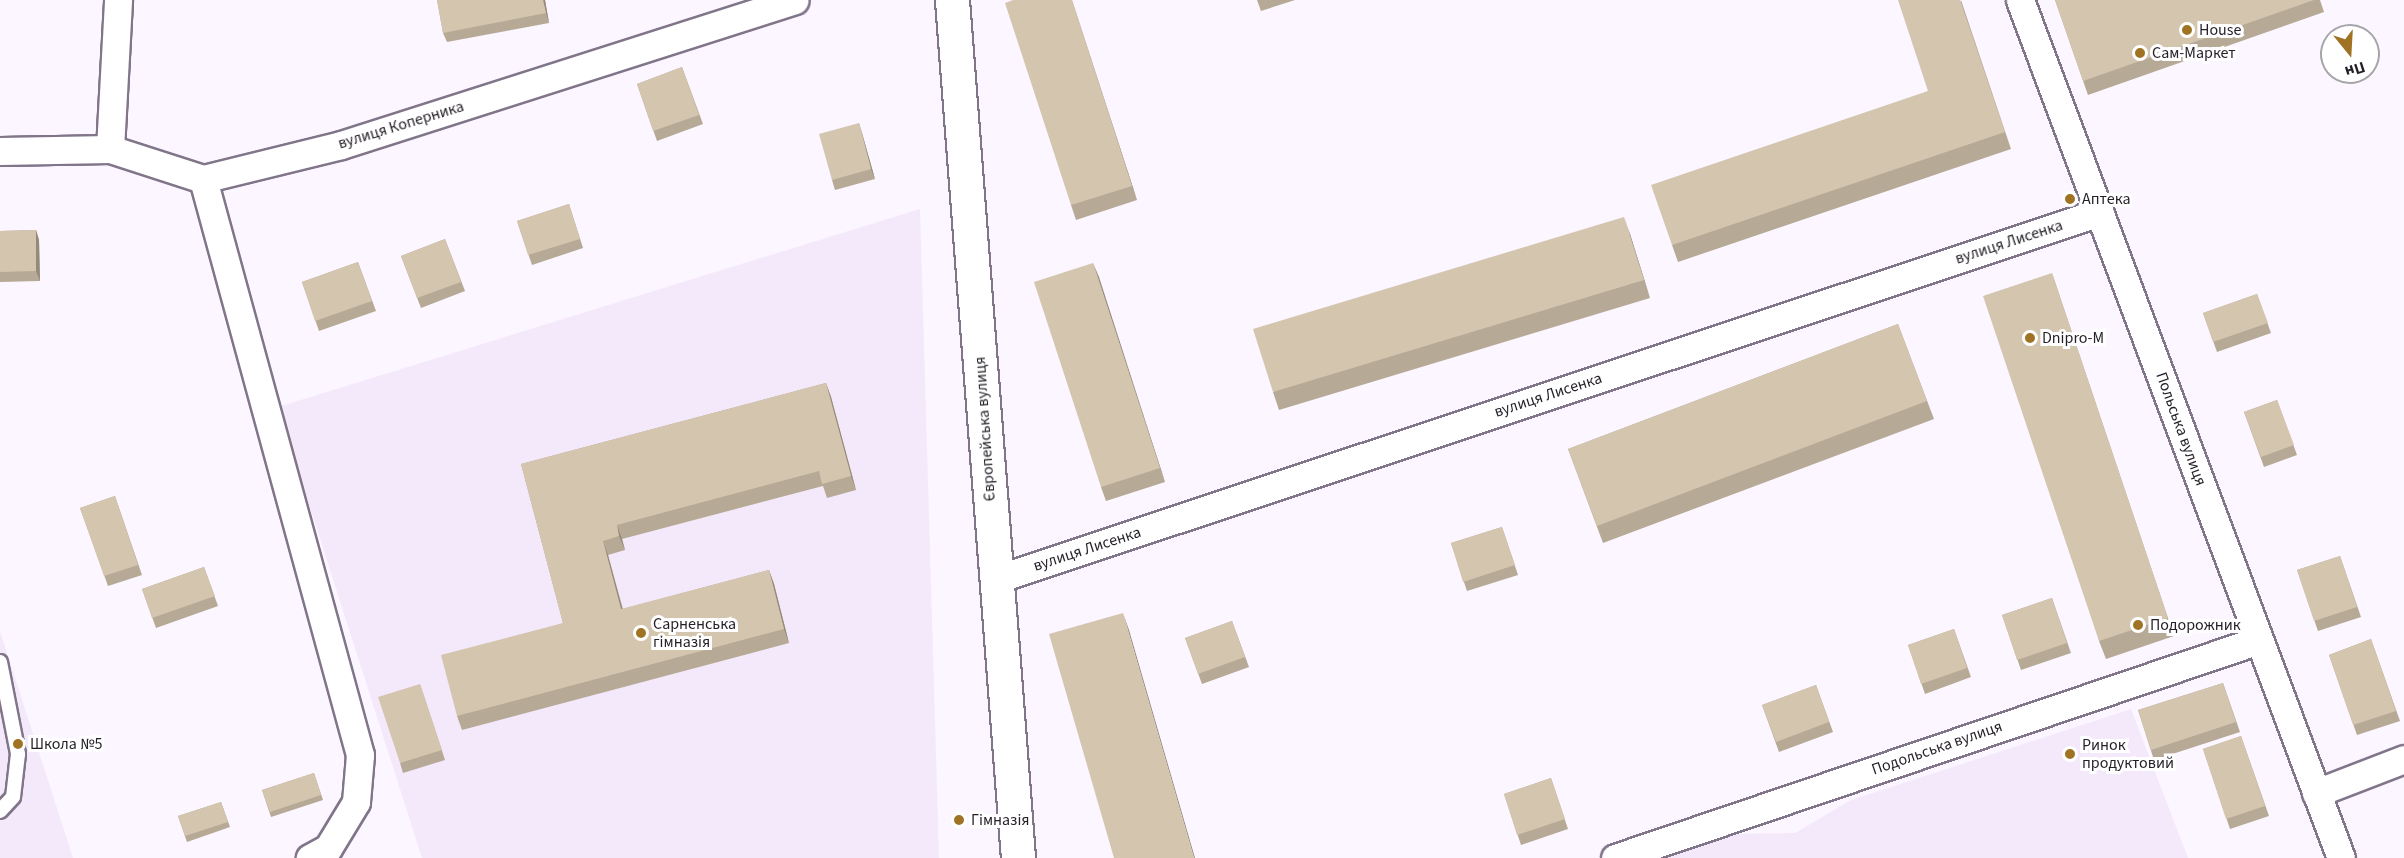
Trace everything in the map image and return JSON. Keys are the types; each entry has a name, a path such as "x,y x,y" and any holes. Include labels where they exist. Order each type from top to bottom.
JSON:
{"main road":[{"name":"Європейська вулиця","path":"952,0 1018,858"}],"street":[{"path":"110,149 118,0"},
{"name":"вулиця Коперника","path":"203,179 341,145 794,0"},
{"name":"Польська вулиця","path":"2020,0 2341,858"},
{"path":"0,151 110,149 203,179 360,755 356,802 328,848 310,858"},
{"name":"вулиця Лисенка","path":"997,579 2100,212"},
{"name":"Подольська вулиця","path":"1615,858 2259,640"},
{"path":"2316,794 2404,759"}],"lane":[{"path":"0,662 18,754 13,797 0,811"}],"shaded area":[{"name":"Сарненська гімназія","path":"920,209 939,858 422,858 278,407"},
{"name":"Школа №5","path":"0,631 73,858 0,858"},
{"name":"Ринок продуктовий","path":"2131,709 2188,858 1615,858 1681,835 1795,833 1851,800"}],"building":[{"path":"437,0 543,0 546,13 443,33"},
{"path":"1013,0 1072,0 1132,186 1071,205 1005,3"},
{"path":"1898,0 1960,0 2005,132 1672,245 1651,185 1928,91"},
{"name":"Сам-Маркет","path":"2055,0 2314,0 2083,81"},
{"path":"682,67 699,115 653,131 637,84"},
{"path":"859,123 871,169 832,180 819,134"},
{"path":"569,204 580,239 528,255 517,221"},
{"path":"1624,217 1644,280 1273,392 1253,329"},
{"path":"36,230 36,271 0,272 0,231"},
{"path":"445,239 461,282 417,298 401,256"},
{"path":"358,262 372,301 315,321 302,282"},
{"path":"1093,263 1160,468 1101,487 1034,282"},
{"path":"2052,273 2168,618 2099,641 1983,296"},
{"path":"2257,294 2268,323 2213,342 2203,313"},
{"path":"1898,324 1927,401 1597,526 1568,449"},
{"path":"826,383 851,476 822,484 819,471 617,525 619,536 603,541 621,609 769,570 784,629 457,716 441,655 563,623 521,464"},
{"path":"2277,400 2294,445 2261,457 2244,412"},
{"path":"115,496 138,565 104,576 80,508"},
{"path":"1502,527 1515,565 1463,582 1451,543"},
{"path":"2340,556 2357,607 2314,621 2297,570"},
{"path":"204,567 215,596 152,618 142,589"},
{"path":"2052,598 2067,643 2017,660 2002,615"},
{"path":"1123,613 1194,858 1114,858 1049,634"},
{"path":"1232,621 1245,657 1198,674 1185,638"},
{"path":"1954,629 1967,668 1921,684 1908,645"},
{"path":"2371,639 2396,711 2353,725 2329,655"},
{"path":"2223,683 2236,722 2151,750 2138,710"},
{"path":"420,684 442,750 400,763 378,697"},
{"path":"1816,685 1829,722 1776,742 1762,705"},
{"path":"2241,736 2265,806 2226,819 2203,749"},
{"path":"314,773 321,795 270,812 262,790"},
{"path":"1551,778 1565,819 1517,835 1504,794"},
{"path":"221,802 228,822 185,836 178,816"}],"place":[{"name":"House","path":"2187,30"},
{"name":"Сам-Маркет","path":"2140,53"},
{"name":"Аптека","path":"2070,199"},
{"name":"Dnipro-M","path":"2030,338"},
{"name":"Подорожник","path":"2138,625"},
{"name":"Сарненська гімназія","path":"641,633"},
{"name":"Школа №5","path":"18,744"},
{"name":"Ринок продуктовий","path":"2070,754"},
{"name":"Гімназія","path":"959,820"}]}
